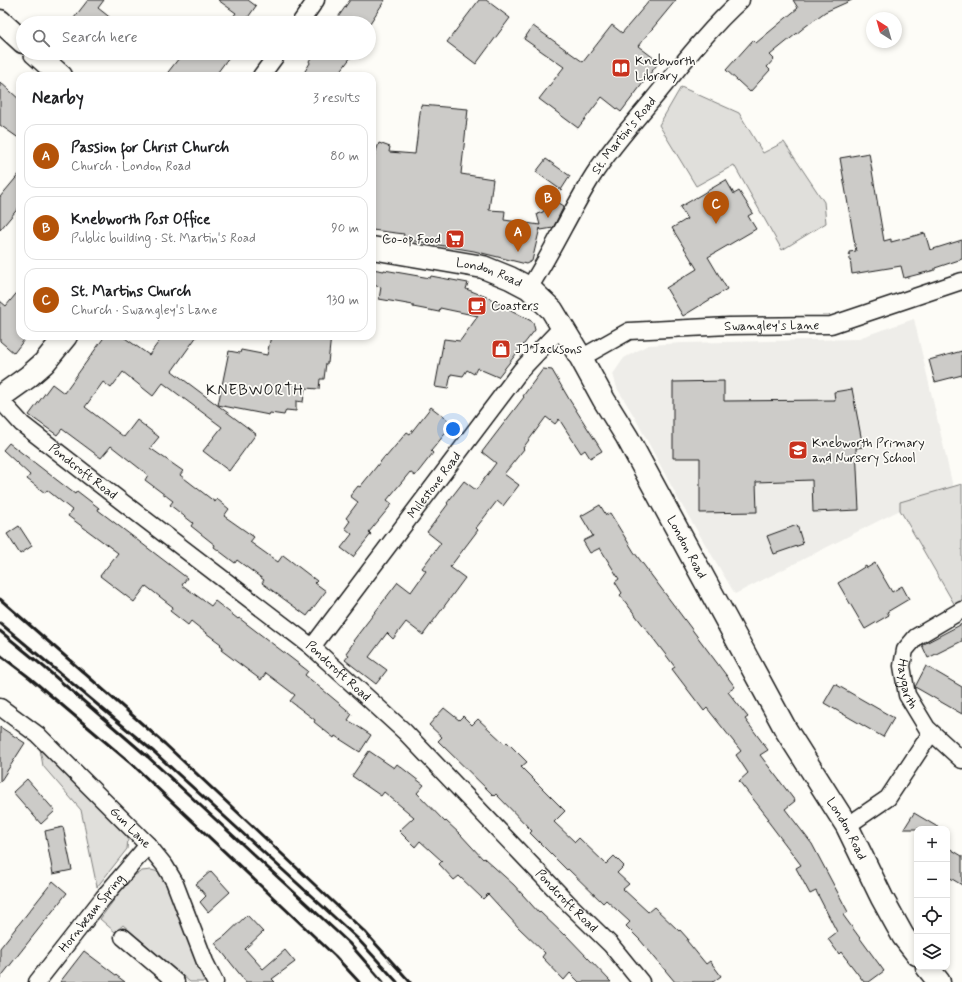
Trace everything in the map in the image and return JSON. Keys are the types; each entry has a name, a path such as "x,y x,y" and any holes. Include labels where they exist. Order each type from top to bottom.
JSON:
{"main road":[{"path":"0,21 16,36"},
{"path":"43,60 56,72"},
{"name":"London Road","path":"376,249 483,267 510,278 529,288 552,310 627,437 786,730 847,826 882,898 904,936 914,950"},
{"path":"0,397 28,377 44,362 63,340"},
{"path":"929,970 939,982"}],"street":[{"path":"305,16 316,0"},
{"name":"St. Martin's Road","path":"529,288 590,182 617,143 696,47 741,0"},
{"path":"264,72 273,60"},
{"name":"Swangley's Lane","path":"580,358 629,331 729,326 831,325 962,281"},
{"name":"Milestone Road","path":"312,648 521,370 562,327"},
{"name":"Pondcroft Road","path":"0,400 22,424 312,648 405,732 611,946 641,982"},
{"name":"Haygarth","path":"962,610 916,637 905,650 902,666 907,695 927,728 962,760"},
{"name":"Gun Lane","path":"0,707 38,735 148,844 174,881 205,962 215,982"},
{"path":"847,826 888,798 931,733"},
{"name":"Hornbeam Spring","path":"37,982 103,898 148,844"},
{"path":"123,937 176,982"}],"shaded area":[{"path":"681,87 739,113 763,153 784,142 824,202 826,223 782,250 734,165 696,186 659,125"},
{"name":"Knebworth Primary and Nursery School","path":"914,319 953,487 962,484 956,607 900,510 735,594 680,502 634,416 617,388 613,374 624,358 648,345 856,339"},
{"path":"962,484 962,604 956,607 900,510 900,502"},
{"path":"39,743 123,830 128,839 127,849 97,887 81,810 43,766"},
{"path":"151,870 159,872 164,876 209,982 190,982 123,925 115,932 100,919 130,878 142,871"}],"building":[{"path":"88,0 104,0 98,8 108,16 76,16"},
{"path":"218,0 248,0 256,6 249,16 234,16 236,13"},
{"path":"350,0 385,0 375,16 339,16"},
{"path":"479,0 486,0 510,18 476,64 447,42"},
{"path":"650,0 676,0 638,46 659,62 621,112 602,97 578,128 539,99 564,67 524,39 533,26 583,62 612,25 622,33"},
{"path":"793,0 852,0 825,12 770,55 774,59 767,67 770,70 750,92 726,70 753,40 756,43 798,8"},
{"path":"178,60 227,60 218,72 168,72"},
{"path":"349,60 340,72 304,72 310,63 309,61"},
{"path":"0,82 16,96 16,136 0,125"},
{"path":"421,105 468,109 461,174 493,179 489,210 505,211 504,220 540,225 537,214 543,212 551,198 564,206 553,228 541,230 540,228 532,261 526,264 474,251 403,239 404,234 376,230 376,151 379,143 390,147 389,152 415,154"},
{"path":"869,153 884,241 891,239 891,242 925,233 930,250 962,240 962,259 935,268 935,270 904,278 901,266 852,274 849,252 856,251 840,158"},
{"path":"546,159 570,176 561,190 536,172"},
{"path":"16,178 16,211 0,230 0,197"},
{"path":"726,180 734,194 739,191 753,213 748,216 756,229 708,257 727,289 683,316 666,288 697,269 672,228 687,219 680,207"},
{"path":"376,270 430,278 431,276 468,283 466,289 489,298 533,322 535,330 498,377 477,368 474,374 467,370 463,376 451,374 448,389 435,387 444,339 460,341 478,316 440,308 439,312 413,307 413,305 379,299 381,287 376,286"},
{"path":"16,294 16,340 24,340 14,353 0,341 0,301 6,306"},
{"path":"102,340 128,340 149,355 160,340 194,340 172,371 256,434 229,471 203,451 222,427 163,383 153,396 123,372 111,388 103,382 85,407 124,437 137,420 159,437 150,448 183,471 180,475 215,502 217,499 229,509 224,516 254,537 250,542 278,562 283,555 317,581 315,583 326,591 307,616 262,583 264,580 237,560 235,563 214,547 215,545 191,526 193,523 170,505 173,501 145,480 148,475 111,446 101,458 62,429 57,435 29,415 52,384 64,393"},
{"path":"270,340 331,340 328,363 326,363 324,379 320,379 319,389 305,388 303,402 296,401 296,411 286,410 284,415 270,413 269,415 218,405 229,351 240,353 241,350 267,355"},
{"path":"962,351 962,375 935,382 929,360"},
{"path":"543,369 552,370 602,451 590,458 585,450 581,453 559,419 555,424 546,417 523,448 524,449 504,474 519,485 503,506 497,501 476,528 478,530 450,567 465,578 423,635 406,622 393,639 387,633 369,657 387,670 376,684 345,660 349,655 346,653 354,642 353,641 398,582 411,592 426,571 422,568 441,543 427,532 464,481 476,490 496,463 482,452 524,397 523,396"},
{"path":"724,381 724,401 835,400 834,392 852,389 863,447 856,448 859,510 813,512 812,480 756,482 757,512 700,513 700,458 673,458 673,382"},
{"path":"431,407 453,424 431,451 433,453 415,476 410,472 387,500 392,504 369,532 371,534 353,557 341,548 352,534 345,528 350,521 346,518 358,502 350,496 358,486 360,487 407,432 410,434"},
{"path":"9,443 75,494 77,491 99,508 98,510 187,578 182,585 211,606 215,601 308,671 305,675 352,714 348,720 371,735 360,752 335,736 334,738 314,722 315,720 290,701 295,695 266,673 261,680 221,650 223,647 220,645 221,644 191,621 188,625 170,611 173,607 146,586 134,602 100,576 118,553 68,516 72,510 47,490 45,493 27,479 30,475 3,450"},
{"path":"600,505 606,515 610,513 634,552 735,687 728,692 748,717 745,719 768,750 760,755 795,801 785,809 812,844 848,912 843,915 884,971 869,982 864,982 841,952 839,954 828,939 837,932 816,891 810,894 796,868 801,865 767,820 769,819 739,781 748,773 736,755 741,751 707,708 704,711 672,669 675,667 620,595 622,593 615,582 619,579 600,548 590,553 583,541 593,536 581,516"},
{"path":"797,525 803,544 774,554 767,536"},
{"path":"19,526 32,546 20,554 7,534"},
{"path":"875,563 892,592 902,586 909,599 887,612 889,615 865,629 838,583 866,566 867,568"},
{"path":"962,624 962,641 928,658 922,645"},
{"path":"926,666 962,687 962,714 915,687"},
{"path":"835,684 894,718 883,737 824,703"},
{"path":"444,708 459,720 463,716 472,725 478,719 505,744 507,742 527,762 521,767 565,811 554,822 575,842 579,838 606,864 614,856 624,866 617,873 629,884 623,889 648,912 654,907 679,931 680,930 706,964 710,961 721,976 713,982 675,982 640,940 626,926 630,922 606,900 603,903 568,869 567,870 530,833 532,831 496,794 494,796 438,741 442,737 429,725"},
{"path":"0,727 25,743 0,782"},
{"path":"369,751 394,768 397,764 424,785 417,793 445,822 446,821 460,834 483,859 484,858 514,885 539,913 540,912 564,935 565,934 611,982 579,982 570,973 564,980 542,957 545,953 519,928 488,894 483,899 459,876 454,880 439,864 442,861 420,841 415,847 399,831 414,817 384,792 381,796 352,776"},
{"path":"27,779 55,811 41,824 13,792"},
{"path":"914,813 936,826 914,826 914,829 904,829"},
{"path":"63,827 72,870 53,874 45,831"},
{"path":"950,849 962,856 962,885 950,878"},
{"path":"211,871 230,892 208,912 200,902 206,896 196,884"},
{"path":"53,881 67,893 0,978 0,948"},
{"path":"247,915 263,932 245,949 263,969 285,950 295,962 272,979 275,982 246,982 215,943 225,936"},
{"path":"84,951 100,963 125,982 60,982"}],"railway":[{"path":"0,599 165,744 365,932 410,982"},
{"path":"0,623 154,752 357,938 397,982"},
{"path":"0,631 148,757 349,943 383,982"},
{"path":"0,655 30,678 135,767 335,956 359,982"}],"place":[{"name":"Knebworth Library","path":"621,68"},
{"name":"Knebworth Post Office","path":"548,218"},
{"name":"St. Martins Church","path":"716,224"},
{"name":"Co-op Food","path":"455,239"},
{"name":"Passion for Christ Church","path":"518,252"},
{"name":"Coasters","path":"477,306"},
{"name":"JJ Jacksons","path":"501,349"},
{"name":"Knebworth Primary and Nursery School","path":"798,450"}],"district":[{"name":"KNEBWORTH","path":"255,391"}]}
